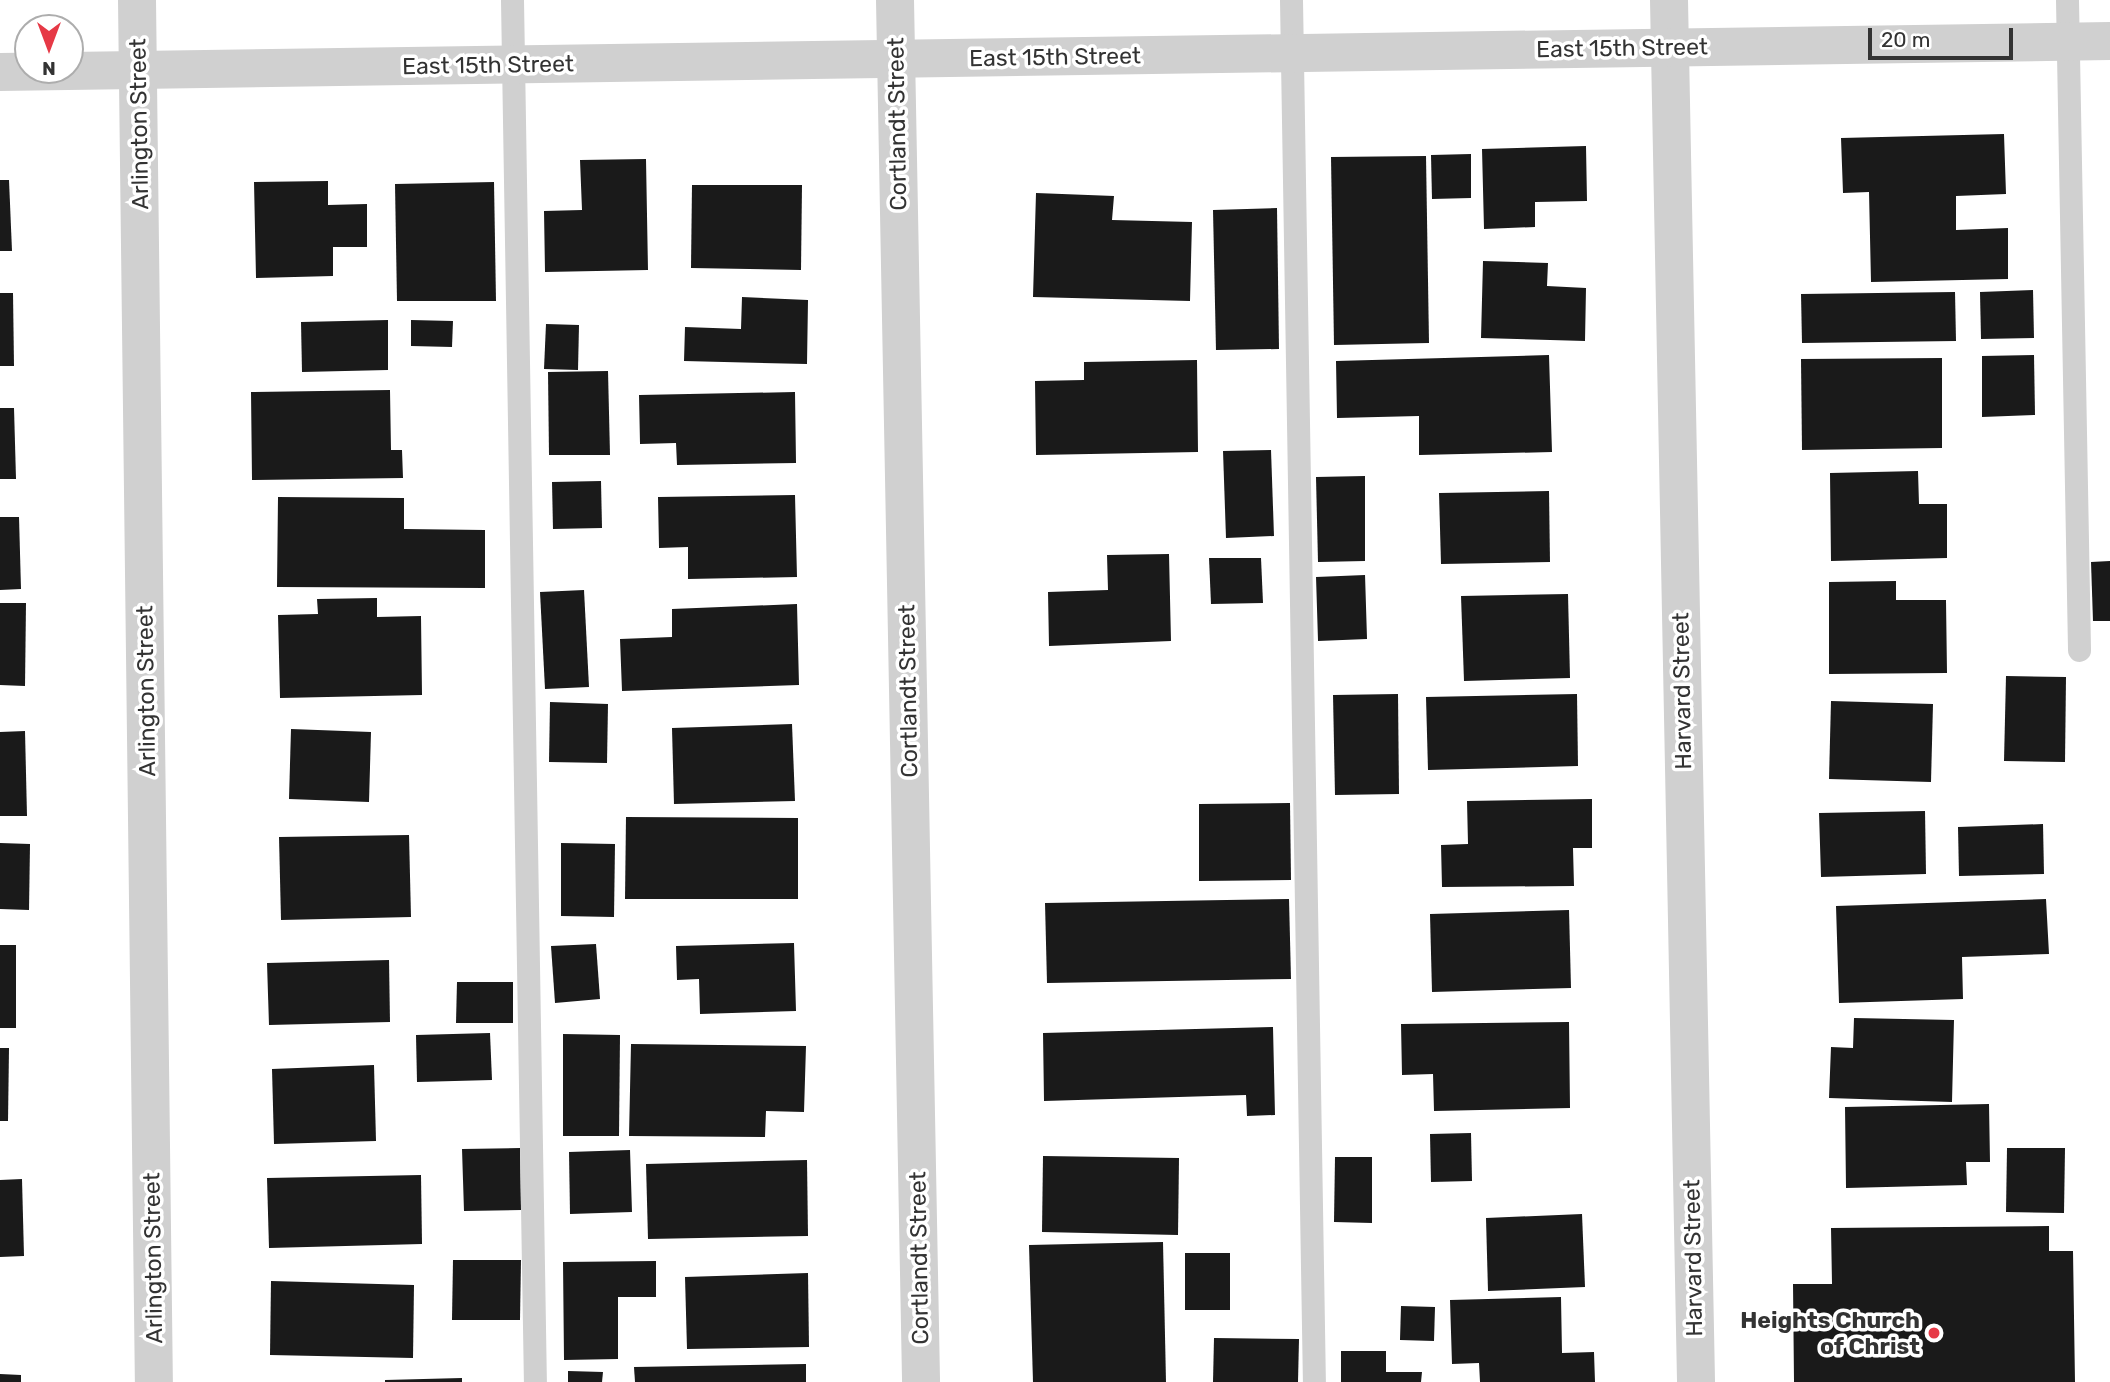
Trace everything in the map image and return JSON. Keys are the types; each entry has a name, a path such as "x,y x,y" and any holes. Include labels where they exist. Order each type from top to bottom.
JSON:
{"street":[{"name":"Arlington Street","path":"137,0 154,1382"},
{"name":"Cortlandt Street","path":"895,0 922,1382"},
{"name":"Harvard Street","path":"1669,0 1696,1382"},
{"name":"East 15th Street","path":"0,72 2110,41"}],"lane":[{"path":"512,0 535,1382"},
{"path":"1291,0 1314,1382"},
{"path":"2067,0 2080,650"}],"building":[{"path":"2004,134 2006,194 1956,196 1956,230 2008,228 2008,279 1871,282 1869,192 1843,193 1841,138"},
{"path":"1586,146 1587,201 1535,202 1535,227 1484,229 1482,149"},
{"path":"1471,154 1471,198 1432,199 1431,155"},
{"path":"1426,156 1429,343 1334,345 1331,157"},
{"path":"646,159 648,270 545,272 544,211 582,210 580,160"},
{"path":"0,180 9,180 12,251 0,251"},
{"path":"328,181 328,205 367,204 367,247 333,247 333,276 256,278 254,182"},
{"path":"494,182 496,301 397,301 395,184"},
{"path":"692,185 802,185 801,270 691,268"},
{"path":"1036,193 1114,196 1112,220 1192,222 1190,301 1033,297"},
{"path":"1277,208 1279,349 1216,350 1213,210"},
{"path":"1483,261 1548,263 1547,286 1586,288 1585,341 1481,338"},
{"path":"2033,290 2034,338 1981,339 1980,292"},
{"path":"1955,292 1956,341 1802,343 1801,294"},
{"path":"0,293 13,293 14,366 0,366"},
{"path":"742,297 808,300 807,364 684,361 685,327 741,329"},
{"path":"388,320 388,370 302,372 301,322"},
{"path":"411,320 453,321 452,347 411,346"},
{"path":"546,324 579,325 578,370 544,369"},
{"path":"1549,355 1552,452 1419,455 1419,416 1337,418 1336,361"},
{"path":"2034,355 2035,415 1982,417 1982,356"},
{"path":"1942,358 1942,448 1802,450 1801,359"},
{"path":"1197,360 1198,452 1036,455 1035,381 1084,380 1084,362"},
{"path":"608,371 610,455 549,455 548,372"},
{"path":"390,390 391,450 402,450 403,478 252,480 251,392"},
{"path":"795,392 796,463 677,465 676,443 640,444 639,395"},
{"path":"0,408 14,408 16,479 0,479"},
{"path":"1271,450 1274,536 1226,538 1223,451"},
{"path":"1918,471 1919,504 1947,504 1947,558 1831,561 1830,473"},
{"path":"1365,476 1365,561 1318,562 1316,477"},
{"path":"601,481 602,528 553,529 552,482"},
{"path":"1549,491 1550,562 1441,564 1439,493"},
{"path":"795,495 797,577 688,579 688,547 659,548 658,497"},
{"path":"278,497 404,498 404,529 485,530 485,588 277,587"},
{"path":"0,517 19,517 21,589 0,590"},
{"path":"1169,554 1171,641 1049,646 1048,592 1108,590 1107,555"},
{"path":"1209,558 1261,558 1263,603 1211,604"},
{"path":"2110,561 2110,621 2093,621 2091,562"},
{"path":"1365,575 1367,639 1318,641 1316,577"},
{"path":"1896,581 1896,600 1946,600 1947,673 1829,674 1829,582"},
{"path":"584,590 589,687 545,689 540,592"},
{"path":"1568,594 1570,678 1464,681 1461,596"},
{"path":"377,598 377,617 421,616 422,695 280,698 278,615 318,614 317,599"},
{"path":"0,603 26,603 25,686 0,685"},
{"path":"797,604 799,685 622,691 620,639 672,637 672,609"},
{"path":"2006,676 2066,677 2065,762 2004,761"},
{"path":"1398,694 1399,794 1335,795 1333,695"},
{"path":"1577,694 1578,766 1428,770 1426,697"},
{"path":"1831,701 1933,704 1931,782 1829,779"},
{"path":"550,702 608,704 607,763 549,762"},
{"path":"792,724 795,801 674,804 672,728"},
{"path":"291,729 371,732 369,802 289,799"},
{"path":"25,731 27,816 0,816 0,732"},
{"path":"1592,799 1592,848 1573,848 1574,886 1442,887 1441,845 1468,844 1467,801"},
{"path":"1290,803 1291,880 1199,881 1199,804"},
{"path":"1925,811 1926,874 1821,877 1819,813"},
{"path":"626,817 798,818 798,899 625,899"},
{"path":"2043,824 2044,874 1959,876 1958,827"},
{"path":"409,835 411,917 281,920 279,837"},
{"path":"0,843 30,844 29,910 0,909"},
{"path":"561,843 615,844 614,917 561,916"},
{"path":"1289,899 1291,979 1047,983 1045,903"},
{"path":"2046,899 2049,954 1962,957 1963,999 1839,1003 1836,906"},
{"path":"1569,910 1571,988 1432,992 1430,914"},
{"path":"794,943 796,1011 700,1014 699,979 677,980 676,946"},
{"path":"596,944 600,999 555,1003 551,946"},
{"path":"0,945 16,945 16,1028 0,1028"},
{"path":"389,960 390,1022 269,1025 267,963"},
{"path":"457,982 513,982 513,1023 456,1023"},
{"path":"1854,1018 1954,1020 1952,1102 1829,1098 1831,1047 1853,1048"},
{"path":"1569,1022 1570,1108 1434,1111 1433,1074 1402,1075 1401,1024"},
{"path":"1273,1027 1275,1115 1247,1116 1246,1095 1044,1101 1043,1033"},
{"path":"490,1033 492,1080 417,1082 416,1035"},
{"path":"563,1034 620,1035 619,1136 563,1136"},
{"path":"631,1044 806,1046 804,1112 766,1111 765,1137 629,1136"},
{"path":"0,1048 9,1048 8,1121 0,1121"},
{"path":"374,1065 376,1141 274,1144 272,1069"},
{"path":"1989,1104 1990,1162 1966,1162 1967,1185 1846,1188 1845,1107"},
{"path":"1471,1133 1472,1181 1431,1182 1430,1134"},
{"path":"520,1148 521,1210 464,1211 462,1149"},
{"path":"2007,1148 2065,1148 2064,1213 2006,1212"},
{"path":"630,1150 632,1212 570,1214 569,1152"},
{"path":"1043,1156 1179,1158 1178,1235 1042,1232"},
{"path":"1335,1157 1372,1157 1372,1223 1334,1222"},
{"path":"807,1160 808,1236 648,1239 646,1164"},
{"path":"421,1175 422,1244 269,1248 267,1178"},
{"path":"22,1179 24,1256 0,1257 0,1180"},
{"path":"1582,1214 1585,1287 1488,1291 1486,1218"},
{"name":"Heights Church of Christ","path":"2049,1226 2049,1251 2073,1251 2075,1382 1794,1382 1793,1284 1832,1284 1831,1228"},
{"path":"1163,1242 1166,1382 1033,1382 1029,1245"},
{"path":"1185,1253 1230,1253 1230,1310 1185,1310"},
{"path":"453,1260 521,1260 520,1320 452,1320"},
{"path":"656,1261 656,1297 618,1297 618,1359 564,1360 563,1262"},
{"path":"808,1273 809,1347 687,1349 685,1277"},
{"path":"271,1281 414,1285 413,1358 270,1355"},
{"path":"1561,1297 1562,1353 1594,1352 1595,1382 1480,1382 1479,1363 1452,1364 1450,1300"},
{"path":"1401,1306 1435,1307 1434,1341 1400,1340"},
{"path":"1214,1338 1299,1339 1298,1382 1213,1382"},
{"path":"1341,1351 1386,1351 1386,1372 1422,1372 1421,1382 1341,1382"},
{"path":"806,1364 806,1382 635,1382 634,1367"},
{"path":"568,1371 603,1372 602,1382 568,1382"},
{"path":"0,1374 21,1375 21,1382 0,1382"},
{"path":"462,1378 462,1382 385,1382 385,1380"}],"place":[{"name":"Heights Church of Christ","path":"1934,1333"}]}
